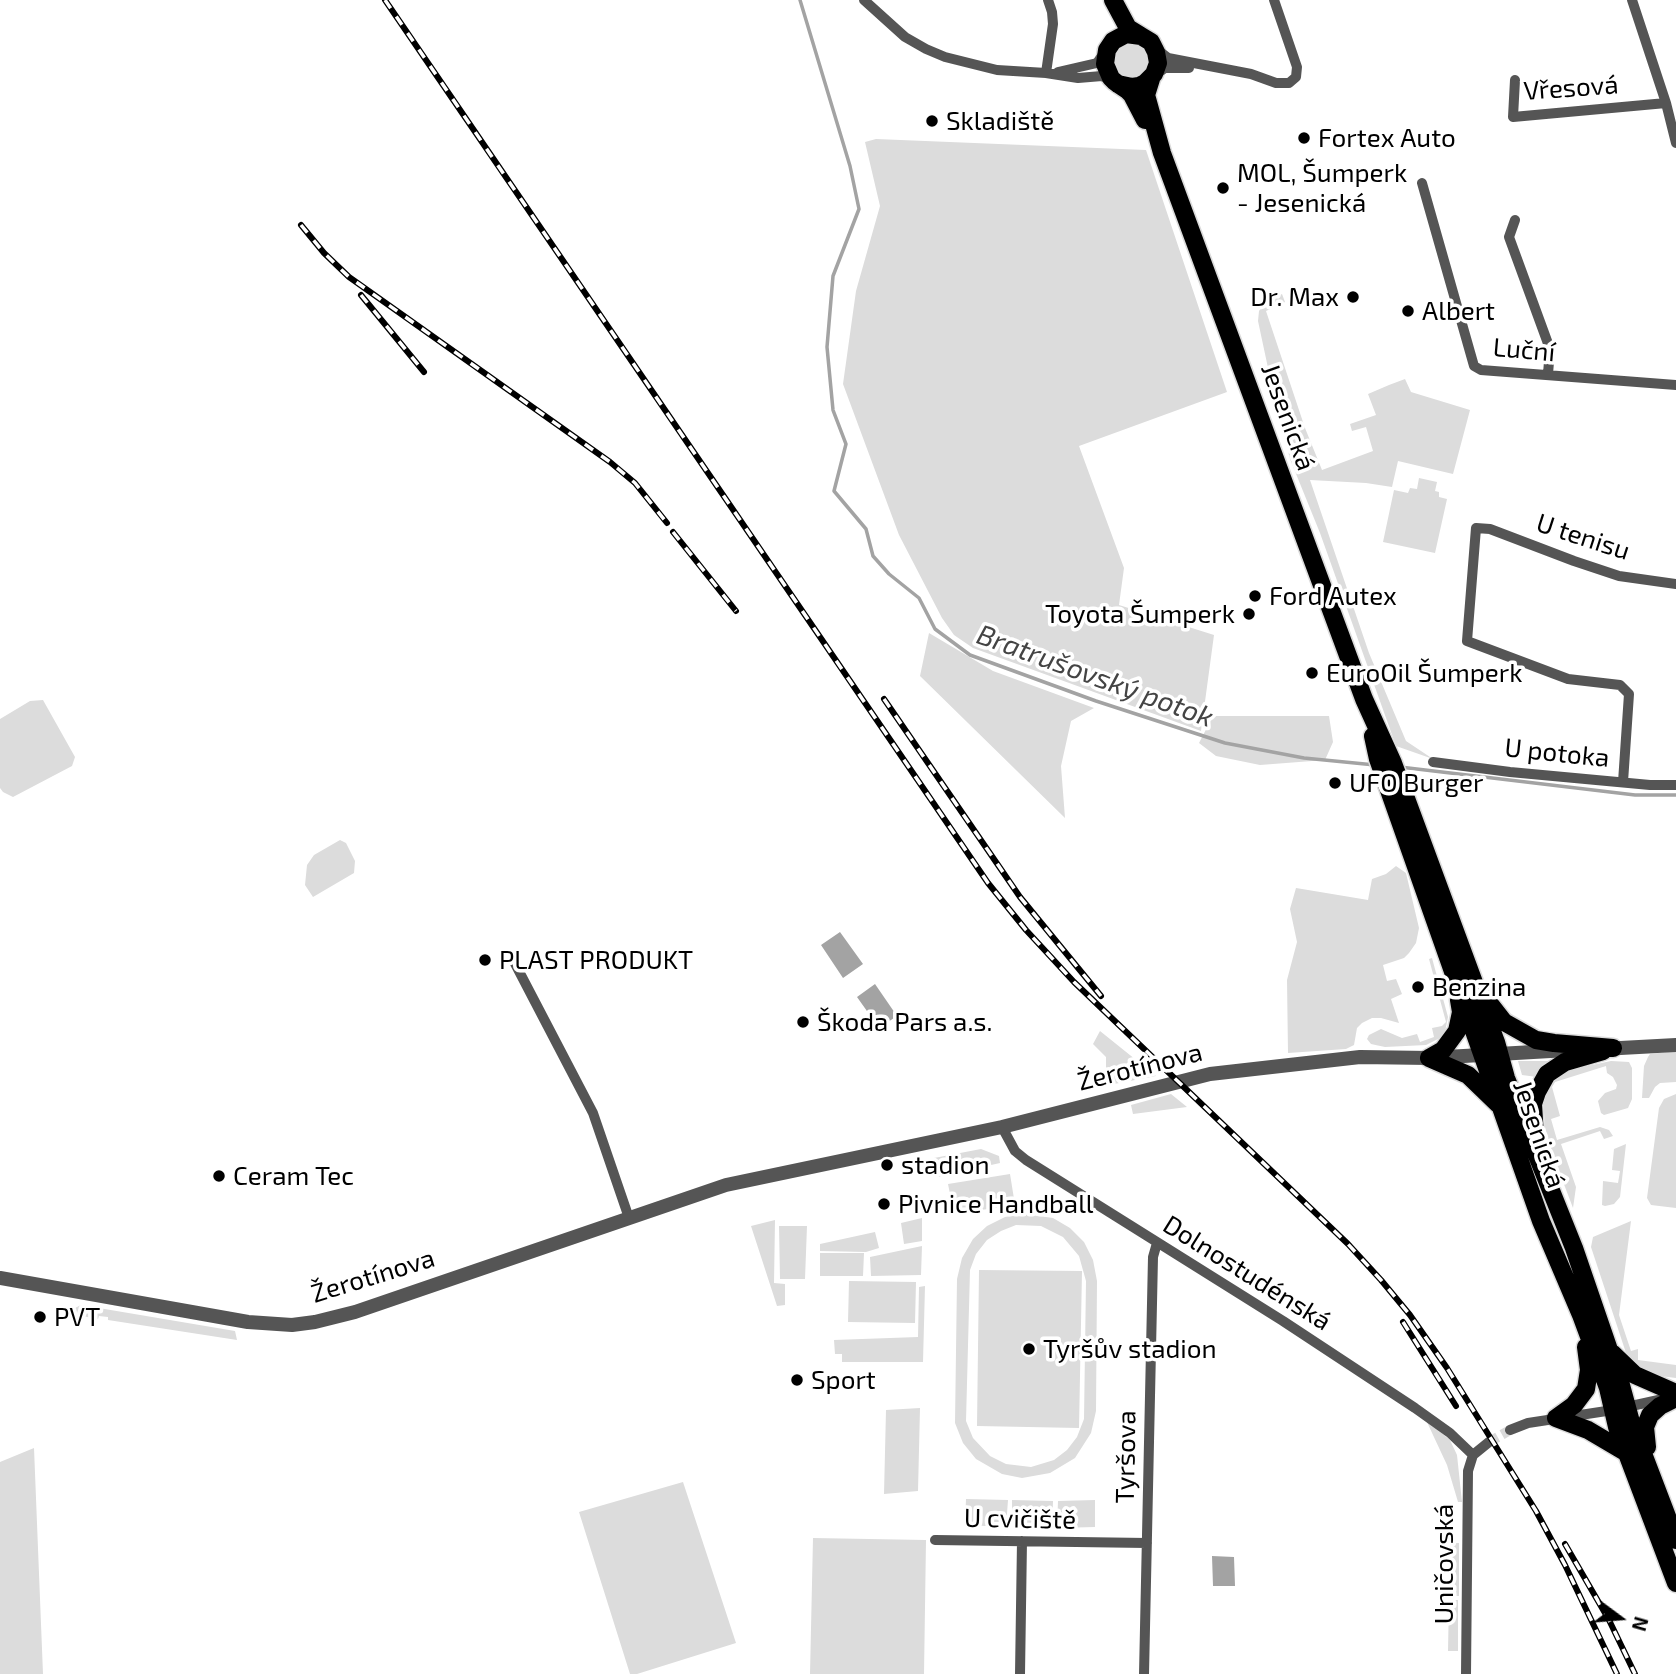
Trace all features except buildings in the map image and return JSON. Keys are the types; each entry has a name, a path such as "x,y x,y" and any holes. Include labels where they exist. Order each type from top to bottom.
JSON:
{"main road":[{"name":"Jesenická","path":"1106,0 1113,28 1105,65 1108,74 1132,95 1162,153"},
{"path":"1113,0 1128,28 1148,41"},
{"path":"1108,47 1121,36 1131,34 1148,41"},
{"name":"Jesenická","path":"1148,41 1157,63 1146,94 1162,153 1364,699 1492,1055 1574,1248 1608,1349 1627,1453 1676,1583"},
{"path":"1116,83 1132,87 1151,79"},
{"path":"1465,980 1504,1022 1536,1040 1613,1048"},
{"path":"1429,1058 1443,1050 1457,1031 1465,980"},
{"path":"1537,1157 1534,1104 1541,1083 1565,1062 1613,1048"},
{"name":"Jesenická","path":"1492,1055 1503,1110 1543,1227 1648,1468 1676,1540"},
{"path":"1429,1058 1468,1075 1503,1110"},
{"path":"1556,1418 1574,1405 1588,1380 1588,1360 1581,1315"},
{"path":"1608,1349 1635,1375 1676,1396"},
{"path":"1648,1468 1645,1432 1647,1421 1655,1409 1676,1396"},
{"path":"1556,1418 1588,1430 1627,1453"}],"street":[{"path":"864,0 905,37 945,57 987,68 1078,78 1102,76 1116,83"},
{"path":"1046,73 1053,24 1048,0"},
{"path":"1148,41 1168,58 1251,74 1283,84 1294,80 1297,67 1274,0"},
{"path":"1632,0 1666,103 1676,143"},
{"path":"1046,73 1091,65 1100,61 1108,47"},
{"path":"1151,79 1165,68 1212,68"},
{"name":"Vřesová","path":"1515,80 1513,117 1666,103"},
{"name":"Luční","path":"1422,183 1474,366 1480,370 1676,385"},
{"path":"1516,220 1509,237 1550,349 1548,374"},
{"name":"U tenisu","path":"1623,782 1629,694 1620,685 1568,679 1467,641 1476,528 1490,529 1574,562 1619,576 1676,584"},
{"name":"U potoka","path":"1433,762 1510,772 1676,785"},
{"path":"510,954 593,1113 629,1218"},
{"name":"Žerotínova","path":"0,1278 248,1322 292,1325 315,1322 355,1312 726,1185 1002,1127 1226,1071 1360,1058 1429,1058 1676,1045"},
{"name":"Dolnostudénská","path":"1002,1127 1015,1151 1026,1160 1415,1408 1450,1433 1473,1455"},
{"name":"Tyršova","path":"1144,1674 1153,1257 1157,1242"},
{"path":"1510,1430 1528,1423 1676,1396"},
{"path":"1473,1455 1489,1442"},
{"name":"Uničovská","path":"1466,1674 1467,1481 1473,1455"},
{"name":"U cvičiště","path":"935,1540 1147,1543"},
{"path":"1020,1674 1022,1541"}],"shaded area":[{"path":"1131,43 1144,48 1149,61 1144,74 1131,79 1118,74 1113,61 1118,48"},
{"path":"876,139 1146,150 1227,392 1079,446 1124,568 1119,605 1214,635 1201,731 973,648 954,635 942,618 899,535 843,384 856,291 880,206 865,142"},
{"path":"1282,294 1285,302 1266,311 1322,470 1373,451 1366,427 1352,431 1350,424 1376,415 1368,394 1389,385 1405,379 1411,392 1470,410 1453,474 1398,461 1392,487 1310,480 1369,653 1406,741 1433,759 1396,746 1320,533 1290,459 1258,321 1259,311 1264,303"},
{"path":"1419,478 1437,482 1435,491 1439,492 1439,497 1447,499 1435,553 1383,542 1394,490 1408,493 1410,488 1417,489"},
{"path":"929,633 993,671 1094,708 1071,721 1061,766 1065,818 920,676"},
{"path":"43,700 75,757 72,766 13,797 0,788 0,719 30,701"},
{"path":"1213,716 1329,716 1333,742 1325,760 1260,765 1216,756 1199,743"},
{"path":"340,840 346,843 355,861 354,873 313,897 305,885 307,865 314,855"},
{"path":"1396,866 1406,873 1419,928 1416,943 1409,953 1404,958 1383,965 1387,981 1396,979 1402,994 1391,999 1399,1023 1372,1018 1357,1028 1354,1045 1346,1049 1288,1053 1287,980 1297,942 1290,909 1296,888 1368,900 1372,879 1386,874"},
{"path":"840,932 863,964 843,978 821,945"},
{"path":"1432,958 1448,1017 1445,1032 1440,1038 1426,1045 1385,1047 1371,1044 1367,1039 1369,1035 1381,1029 1402,1038 1417,1034 1420,1042 1434,1037 1432,1028 1442,1026 1446,1022 1429,959"},
{"path":"875,984 897,1016 879,1028 857,997"},
{"path":"1100,1031 1156,1076 1093,1088 1106,1072 1106,1057 1093,1044"},
{"path":"1676,1051 1676,1082 1660,1083 1649,1098 1642,1098 1644,1066 1650,1054"},
{"path":"1518,1061 1557,1061 1537,1077 1522,1075"},
{"path":"1611,1061 1629,1062 1632,1068 1632,1099 1628,1108 1604,1115 1601,1113 1598,1101 1605,1093 1616,1089 1617,1085 1607,1073 1606,1066 1555,1082 1552,1087 1560,1116 1551,1119 1557,1140 1600,1127 1609,1130 1613,1136 1604,1139 1600,1131 1561,1144 1576,1187 1573,1208 1551,1150 1545,1127 1543,1097 1554,1079 1562,1074"},
{"path":"1171,1094 1187,1107 1133,1114 1131,1105"},
{"path":"1676,1094 1676,1208 1651,1205 1647,1198 1659,1108 1664,1099"},
{"path":"1626,1144 1620,1197 1614,1204 1602,1205 1603,1181 1618,1183 1620,1171 1612,1170 1614,1149"},
{"path":"981,1149 999,1156 1000,1163 938,1177 934,1158"},
{"path":"1010,1174 1015,1205 954,1214 948,1184"},
{"path":"1024,1214 1053,1218 1070,1228 1084,1242 1093,1260 1097,1281 1096,1411 1091,1433 1075,1458 1050,1473 1022,1478 1002,1474 976,1459 963,1443 955,1423 957,1279 962,1258 973,1239 987,1226 1005,1217","holes":["1016,1225 1041,1226 1063,1237 1079,1256 1086,1281 1084,1419 1077,1437 1067,1450 1054,1460 1031,1467 1006,1464 990,1456 973,1438 966,1421 970,1270 976,1254 987,1240 1001,1231"]},
{"path":"922,1218 922,1241 904,1244 901,1223"},
{"path":"775,1220 774,1283 785,1284 785,1305 777,1306 751,1226"},
{"path":"1631,1221 1619,1315 1631,1351 1638,1349 1638,1360 1676,1365 1676,1378 1643,1371 1627,1356 1591,1247 1593,1237"},
{"path":"779,1226 807,1226 805,1279 780,1279"},
{"path":"875,1232 879,1248 866,1252 820,1251 820,1244"},
{"path":"922,1246 921,1275 871,1276 870,1257"},
{"path":"820,1253 864,1253 863,1276 820,1276"},
{"name":"Tyršův stadion","path":"979,1270 1082,1271 1079,1428 977,1426"},
{"path":"849,1281 916,1282 915,1323 848,1322"},
{"path":"925,1286 923,1362 842,1362 842,1354 835,1354 834,1340 918,1337 919,1287"},
{"path":"81,1305 235,1331 237,1340 108,1320 108,1317 99,1316 98,1319 71,1314 71,1310"},
{"path":"920,1408 918,1491 884,1494 886,1410"},
{"path":"1426,1420 1450,1440 1457,1455 1462,1502 1458,1502 1447,1465"},
{"path":"34,1448 43,1674 0,1674 0,1462"},
{"path":"683,1482 736,1643 630,1674 579,1512"},
{"path":"966,1499 1008,1500 1006,1527 965,1525"},
{"path":"1012,1500 1053,1501 1052,1529 1012,1528"},
{"path":"1095,1500 1095,1527 1057,1528 1058,1501"},
{"path":"813,1538 926,1540 924,1674 810,1674"},
{"path":"1449,1543 1459,1543 1459,1596 1448,1596"},
{"path":"1212,1556 1234,1557 1235,1586 1213,1586"},
{"path":"1449,1600 1458,1600 1458,1651 1448,1651"}],"waterway":[{"name":"Bratrušovský potok","path":"800,0 850,166 859,209 833,276 827,347 833,410 846,444 834,491 866,529 873,556 889,574 919,598 935,629 970,655 1096,701 1225,743 1304,758 1375,765"},
{"name":"Bratrušovský potok","path":"1400,767 1635,795 1676,795"}],"tunnel":[{"path":"1489,1442 1510,1430"}],"railway":[{"path":"385,0 988,883 1026,930 1074,982 1348,1244 1410,1315 1447,1368 1536,1511 1617,1674"},
{"path":"301,225 349,277 610,462 635,483 667,523"},
{"path":"361,295 424,372"},
{"path":"673,532 736,611"},
{"path":"884,699 1020,897 1101,996"},
{"path":"1403,1322 1456,1406"},
{"path":"1565,1544 1609,1620 1635,1674"}],"place":[{"name":"Skladiště","path":"932,121"},
{"name":"Fortex Auto","path":"1304,138"},
{"name":"MOL, Šumperk - Jesenická","path":"1223,188"},
{"name":"Dr. Max","path":"1353,297"},
{"name":"Albert","path":"1408,311"},
{"name":"Ford Autex","path":"1255,596"},
{"name":"Toyota Šumperk","path":"1249,614"},
{"name":"EuroOil Šumperk","path":"1312,673"},
{"name":"UFO Burger","path":"1335,783"},
{"name":"PLAST PRODUKT","path":"485,960"},
{"name":"Benzina","path":"1418,987"},
{"name":"Škoda Pars a.s.","path":"803,1022"},
{"name":"stadion","path":"887,1165"},
{"name":"Ceram Tec","path":"219,1176"},
{"name":"Pivnice Handball","path":"884,1204"},
{"name":"PVT","path":"40,1317"},
{"name":"Tyršův stadion","path":"1029,1349"},
{"name":"Sport","path":"797,1380"}]}
